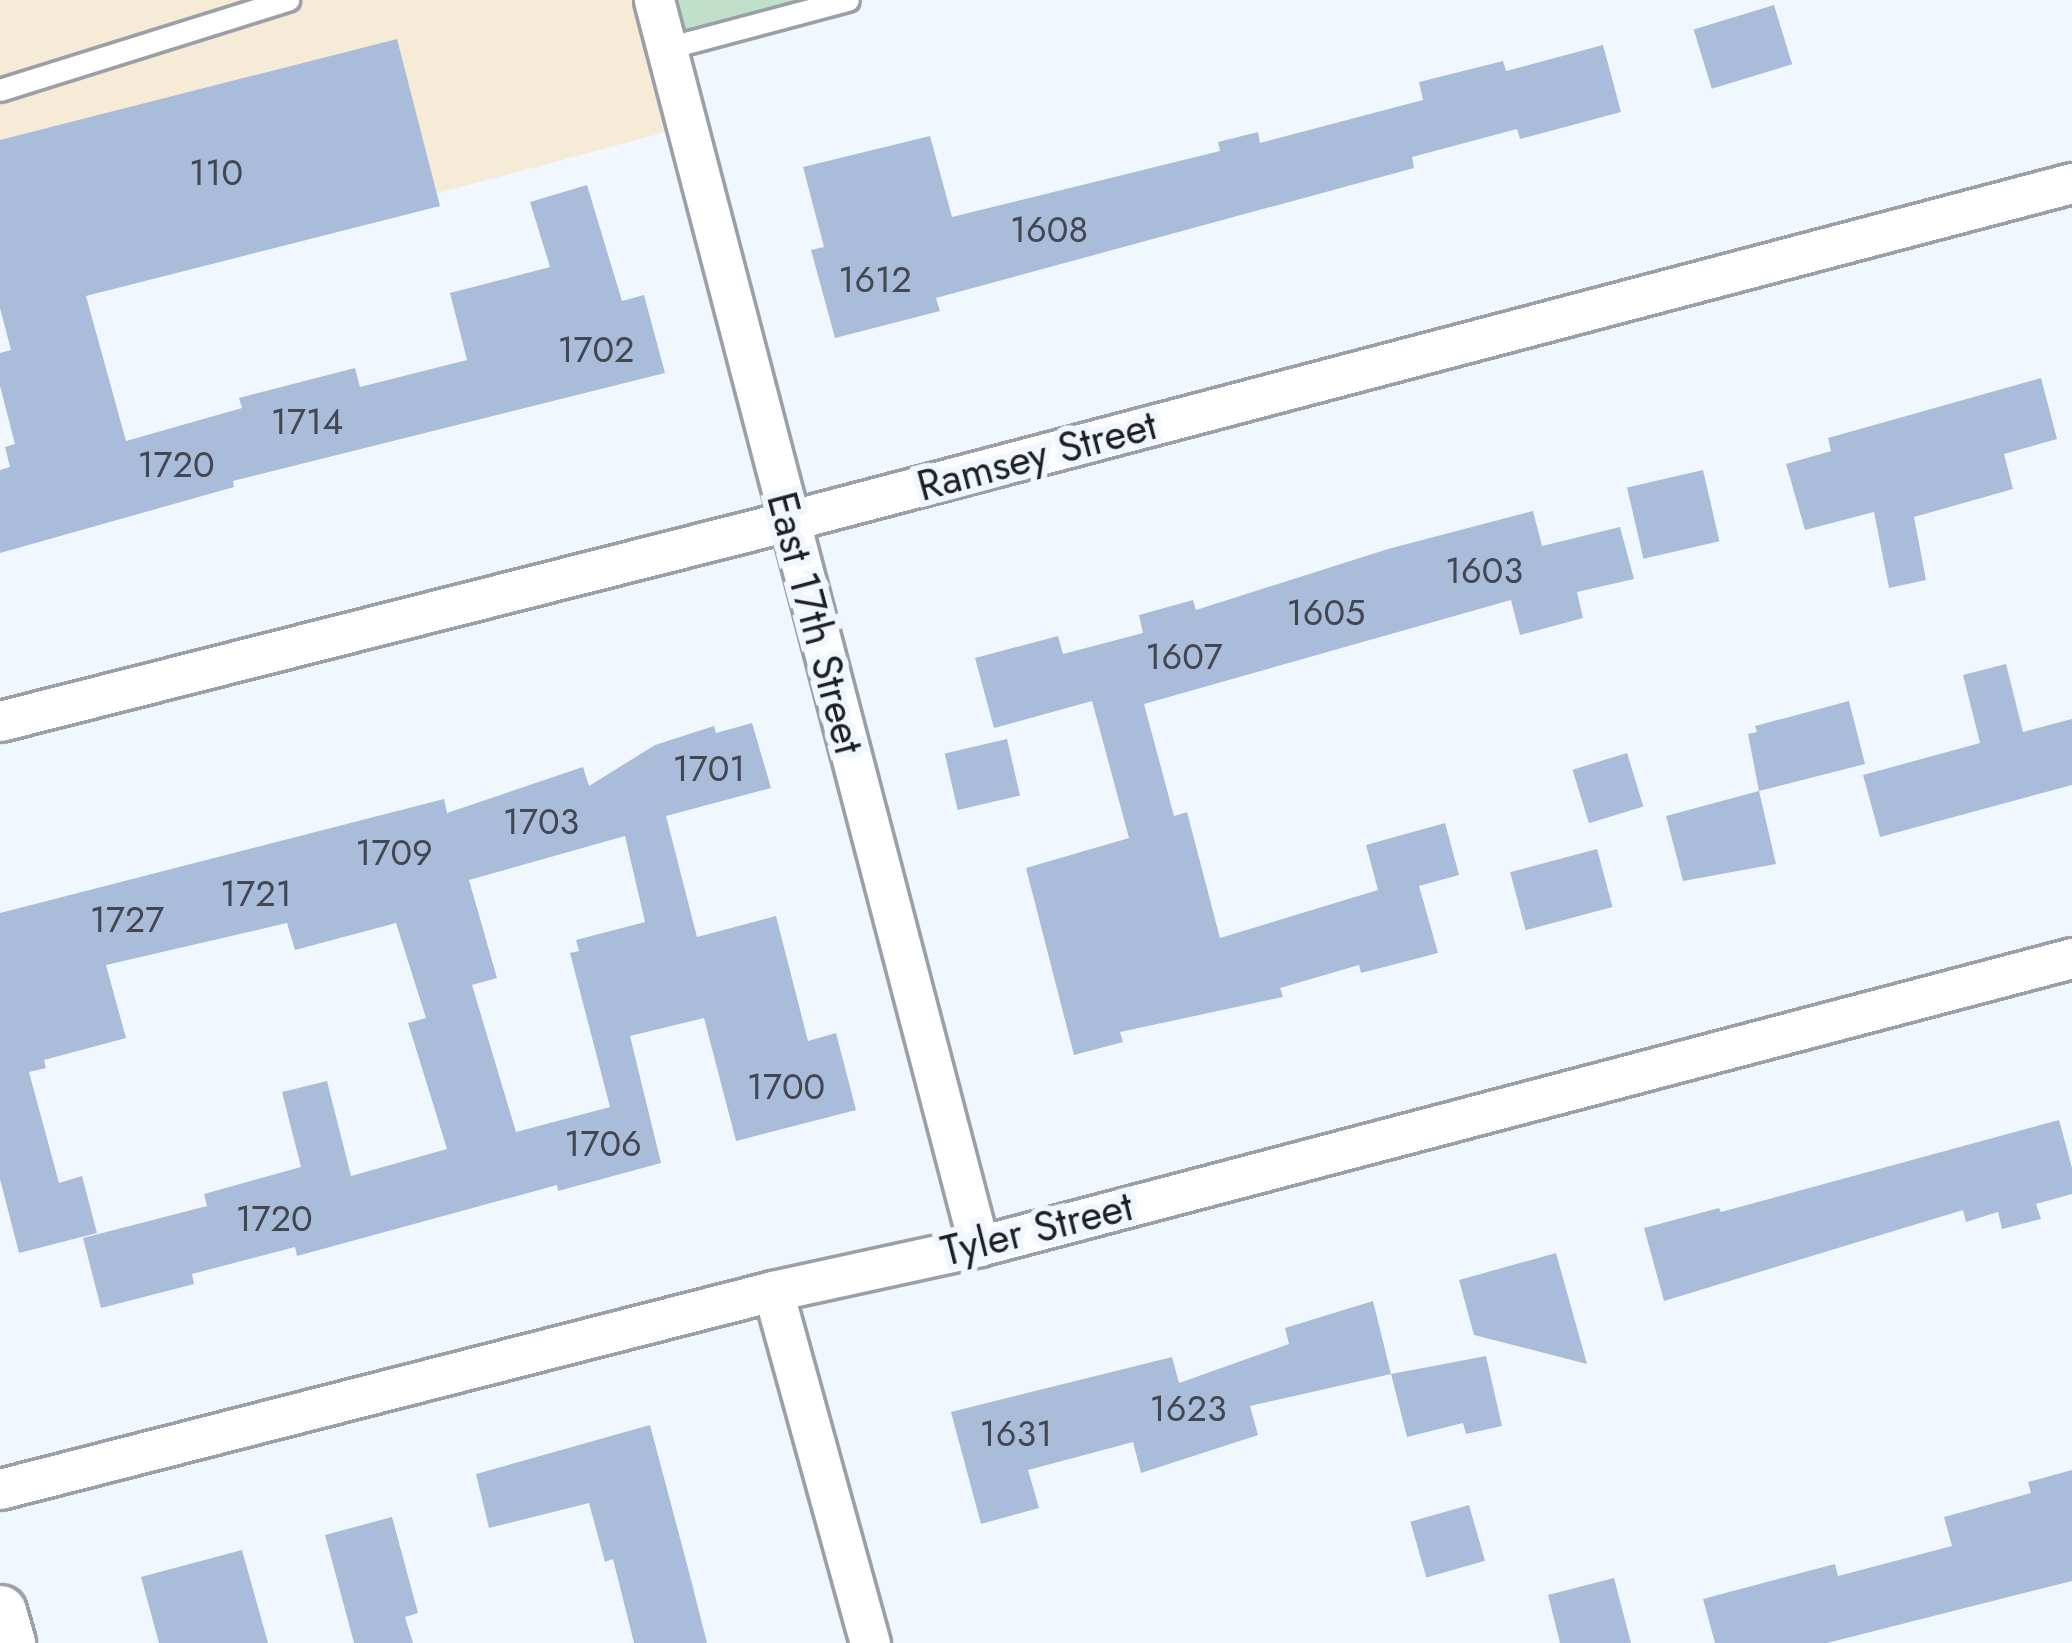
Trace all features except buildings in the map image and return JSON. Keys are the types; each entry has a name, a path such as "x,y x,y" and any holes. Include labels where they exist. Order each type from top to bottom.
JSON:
{"street":[{"name":"East 17th Street","path":"654,0 980,1246"},
{"name":"Ramsey Street","path":"0,721 788,521 2072,184"},
{"name":"Tyler Street","path":"0,1489 773,1291 980,1246 2072,958"},
{"path":"773,1291 870,1643"},
{"path":"0,1611 9,1643"}],"lane":[{"path":"0,90 288,0"},
{"path":"667,48 848,0"}],"shaded area":[{"path":"0,0 654,0 688,126 0,311"}],"green space":[{"path":"654,0 848,0 667,48"}]}
